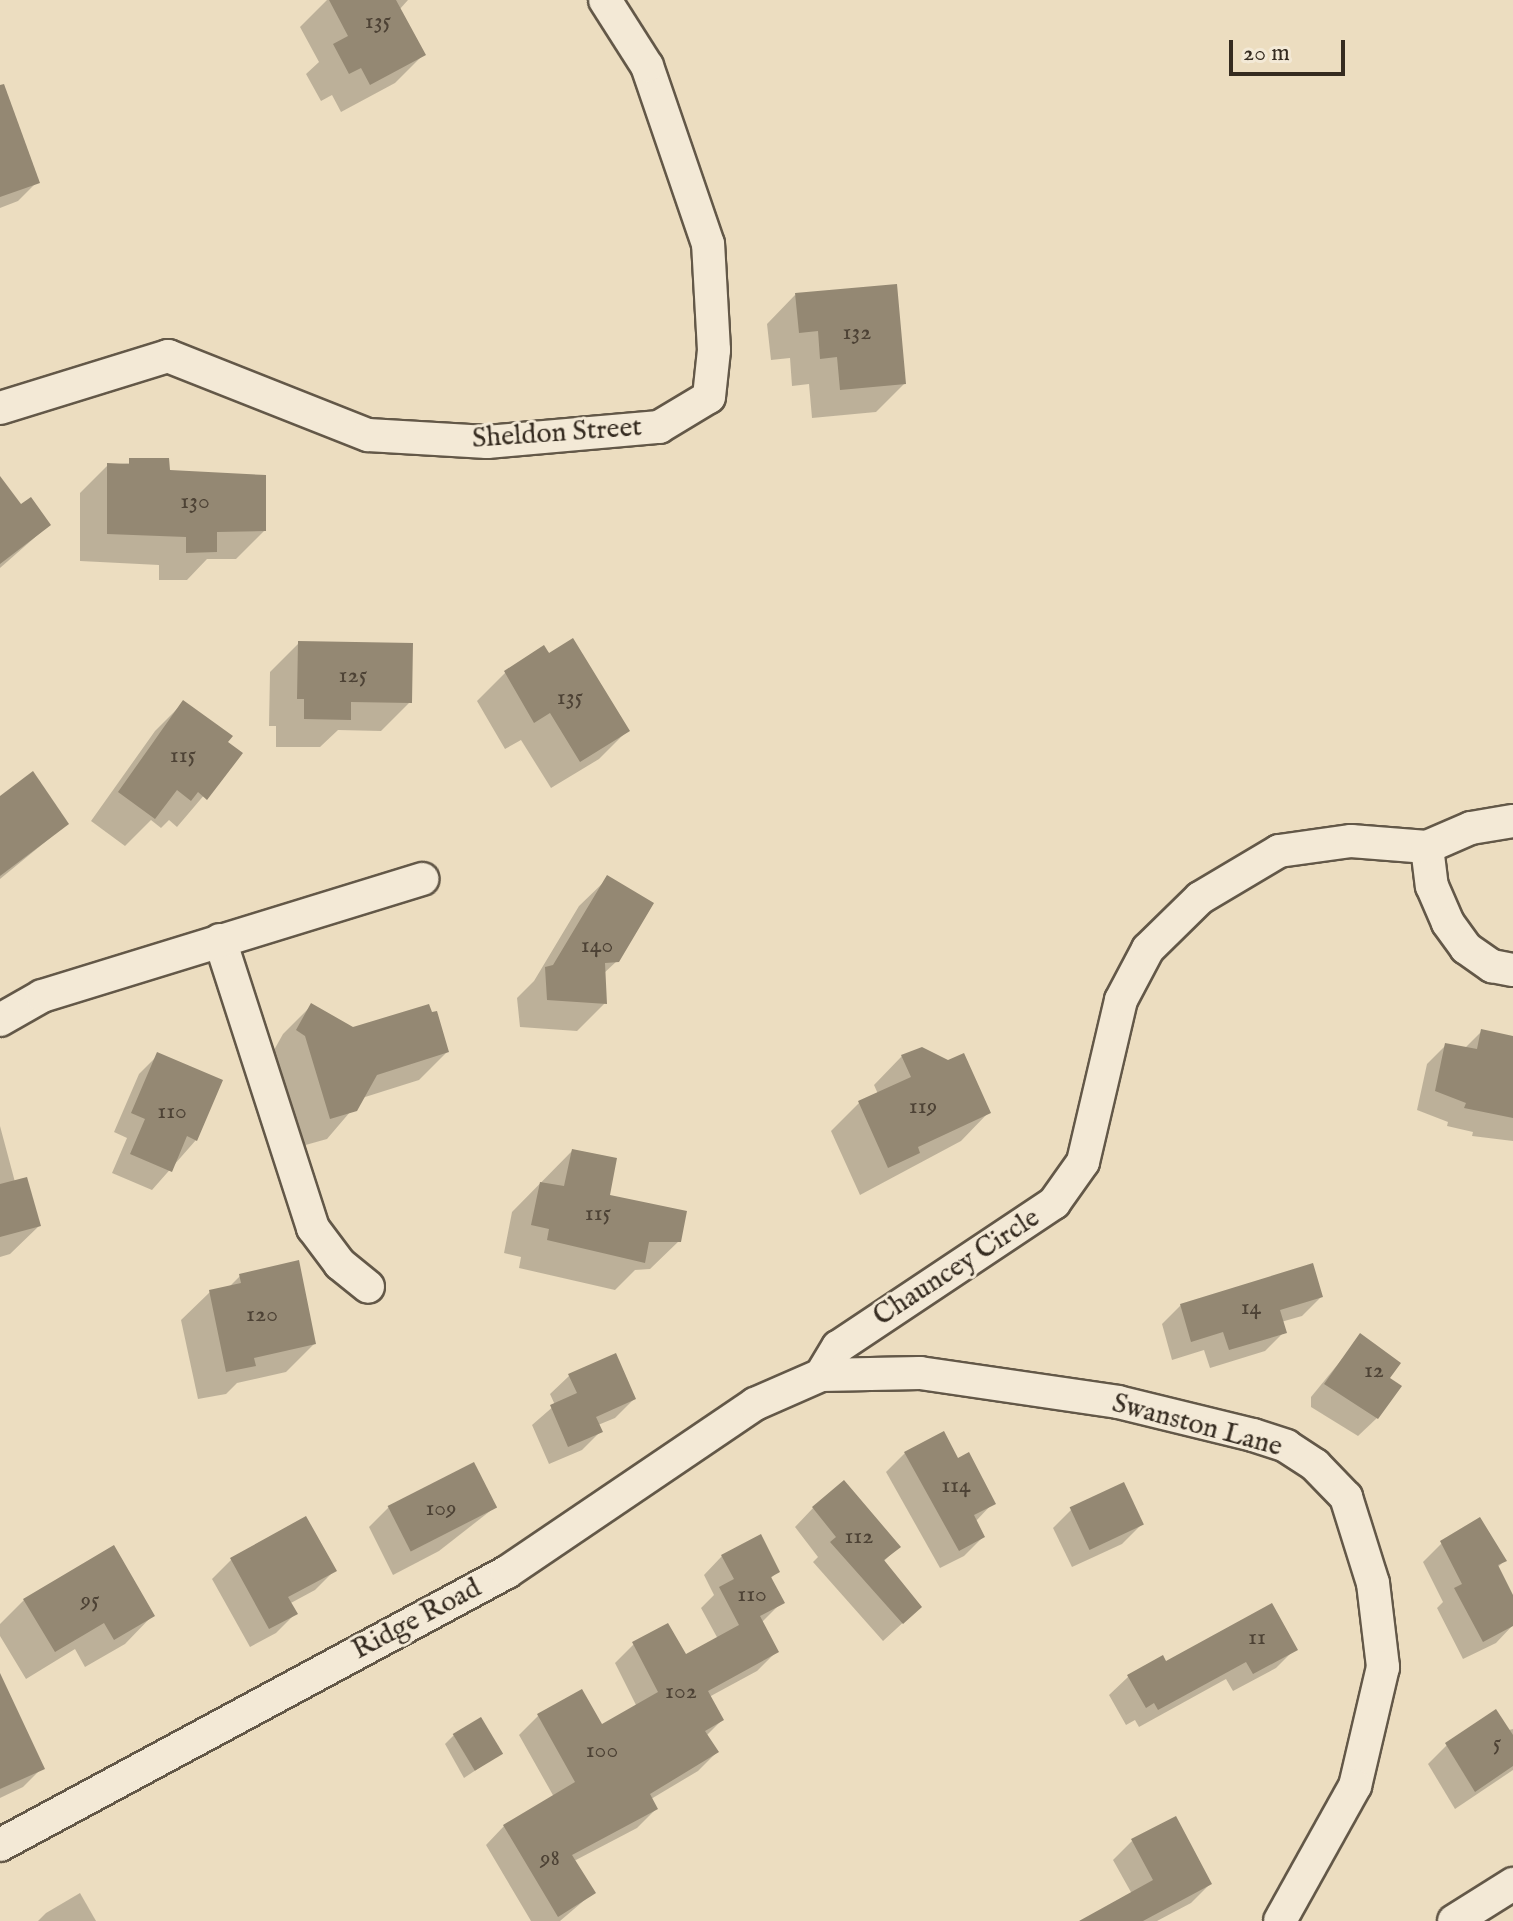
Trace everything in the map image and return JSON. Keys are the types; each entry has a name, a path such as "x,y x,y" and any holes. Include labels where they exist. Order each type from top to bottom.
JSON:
{"street":[{"name":"Sheldon Street","path":"0,408 168,356 368,435 487,442 659,427 709,397 714,350 708,244 647,66 605,0"},
{"name":"Chauncey Circle","path":"821,1375 838,1347 1054,1203 1083,1162 1121,1000 1148,949 1200,898 1279,851 1351,841 1427,847 1471,828 1513,821"},
{"path":"1427,847 1432,886 1448,923 1466,948 1492,966 1513,970"},
{"path":"0,1020 42,996 422,879"},
{"path":"220,940 313,1228 340,1264 368,1287"},
{"name":"Swanston Lane","path":"821,1375 920,1373 1118,1402 1286,1446 1315,1465 1346,1497 1373,1583 1383,1667 1355,1786 1280,1921"},
{"name":"Ridge Road","path":"0,1845 507,1572 755,1404 821,1375"},
{"path":"1454,1921 1513,1884"}],"building":[{"path":"329,0 396,0 426,55 370,85 361,68 349,74 333,44 348,36"},
{"path":"4,84 40,183 0,197 0,85"},
{"path":"897,284 906,384 840,390 837,357 820,359 818,331 799,333 795,293"},
{"path":"129,458 169,458 170,470 266,475 266,531 217,532 217,552 186,553 186,537 107,534 107,463 129,464"},
{"path":"0,476 21,504 31,497 51,525 0,564"},
{"path":"573,638 630,731 580,762 550,713 534,723 504,671 544,645 549,653"},
{"path":"298,641 413,643 412,703 351,702 351,720 304,719 304,699 297,699"},
{"path":"183,700 233,736 228,742 243,753 207,800 198,792 191,801 177,790 155,819 118,792"},
{"path":"33,771 69,824 0,876 0,796"},
{"path":"607,875 654,903 619,962 605,963 607,1004 547,1000 545,967 553,965"},
{"path":"311,1003 353,1027 429,1004 432,1012 437,1011 449,1052 377,1075 357,1111 330,1119 305,1036 296,1030"},
{"path":"1481,1029 1513,1036 1513,1118 1464,1108 1466,1103 1435,1091 1445,1043 1477,1049"},
{"path":"922,1047 948,1060 964,1053 991,1113 918,1147 920,1153 888,1168 858,1101 911,1077 901,1055"},
{"path":"157,1052 223,1080 197,1141 187,1136 172,1172 130,1154 145,1119 131,1113"},
{"path":"572,1149 617,1158 610,1195 687,1211 681,1242 649,1242 645,1263 547,1240 549,1229 531,1225 540,1182 564,1186"},
{"path":"27,1177 41,1226 0,1237 0,1184"},
{"path":"299,1260 316,1344 254,1358 256,1366 226,1372 209,1290 241,1283 239,1274"},
{"path":"1313,1263 1323,1297 1280,1310 1287,1333 1229,1350 1223,1332 1191,1342 1180,1304"},
{"path":"1360,1333 1401,1363 1390,1378 1402,1386 1378,1419 1324,1384"},
{"path":"616,1353 636,1399 596,1417 603,1432 568,1447 550,1405 577,1393 568,1374"},
{"path":"944,1431 958,1458 969,1452 996,1504 974,1515 985,1537 959,1551 904,1452"},
{"path":"474,1462 497,1507 411,1551 388,1506"},
{"path":"844,1480 901,1547 884,1560 922,1607 903,1624 830,1542 836,1537 812,1507"},
{"path":"1124,1482 1144,1525 1089,1550 1070,1507"},
{"path":"306,1516 337,1571 288,1597 298,1614 269,1629 230,1558"},
{"path":"1480,1517 1507,1561 1498,1565 1513,1595 1513,1626 1483,1642 1454,1588 1462,1584 1440,1541"},
{"path":"761,1534 780,1572 771,1577 785,1603 760,1616 779,1652 708,1691 724,1720 705,1731 719,1752 650,1794 658,1809 572,1855 596,1893 558,1917 503,1825 575,1782 537,1714 582,1689 602,1724 658,1692 632,1642 668,1623 686,1654 739,1625 719,1587 734,1579 721,1555"},
{"path":"114,1545 155,1616 114,1640 104,1623 55,1652 23,1599"},
{"path":"1272,1603 1298,1650 1253,1674 1246,1662 1158,1710 1154,1703 1146,1708 1127,1675 1163,1655 1166,1661"},
{"path":"0,1673 45,1769 0,1789"},
{"path":"1496,1709 1513,1735 1513,1766 1475,1792 1445,1743"},
{"path":"481,1717 503,1754 475,1771 453,1734"},
{"path":"1176,1816 1212,1884 1143,1921 1079,1921 1153,1880 1131,1839"}]}
